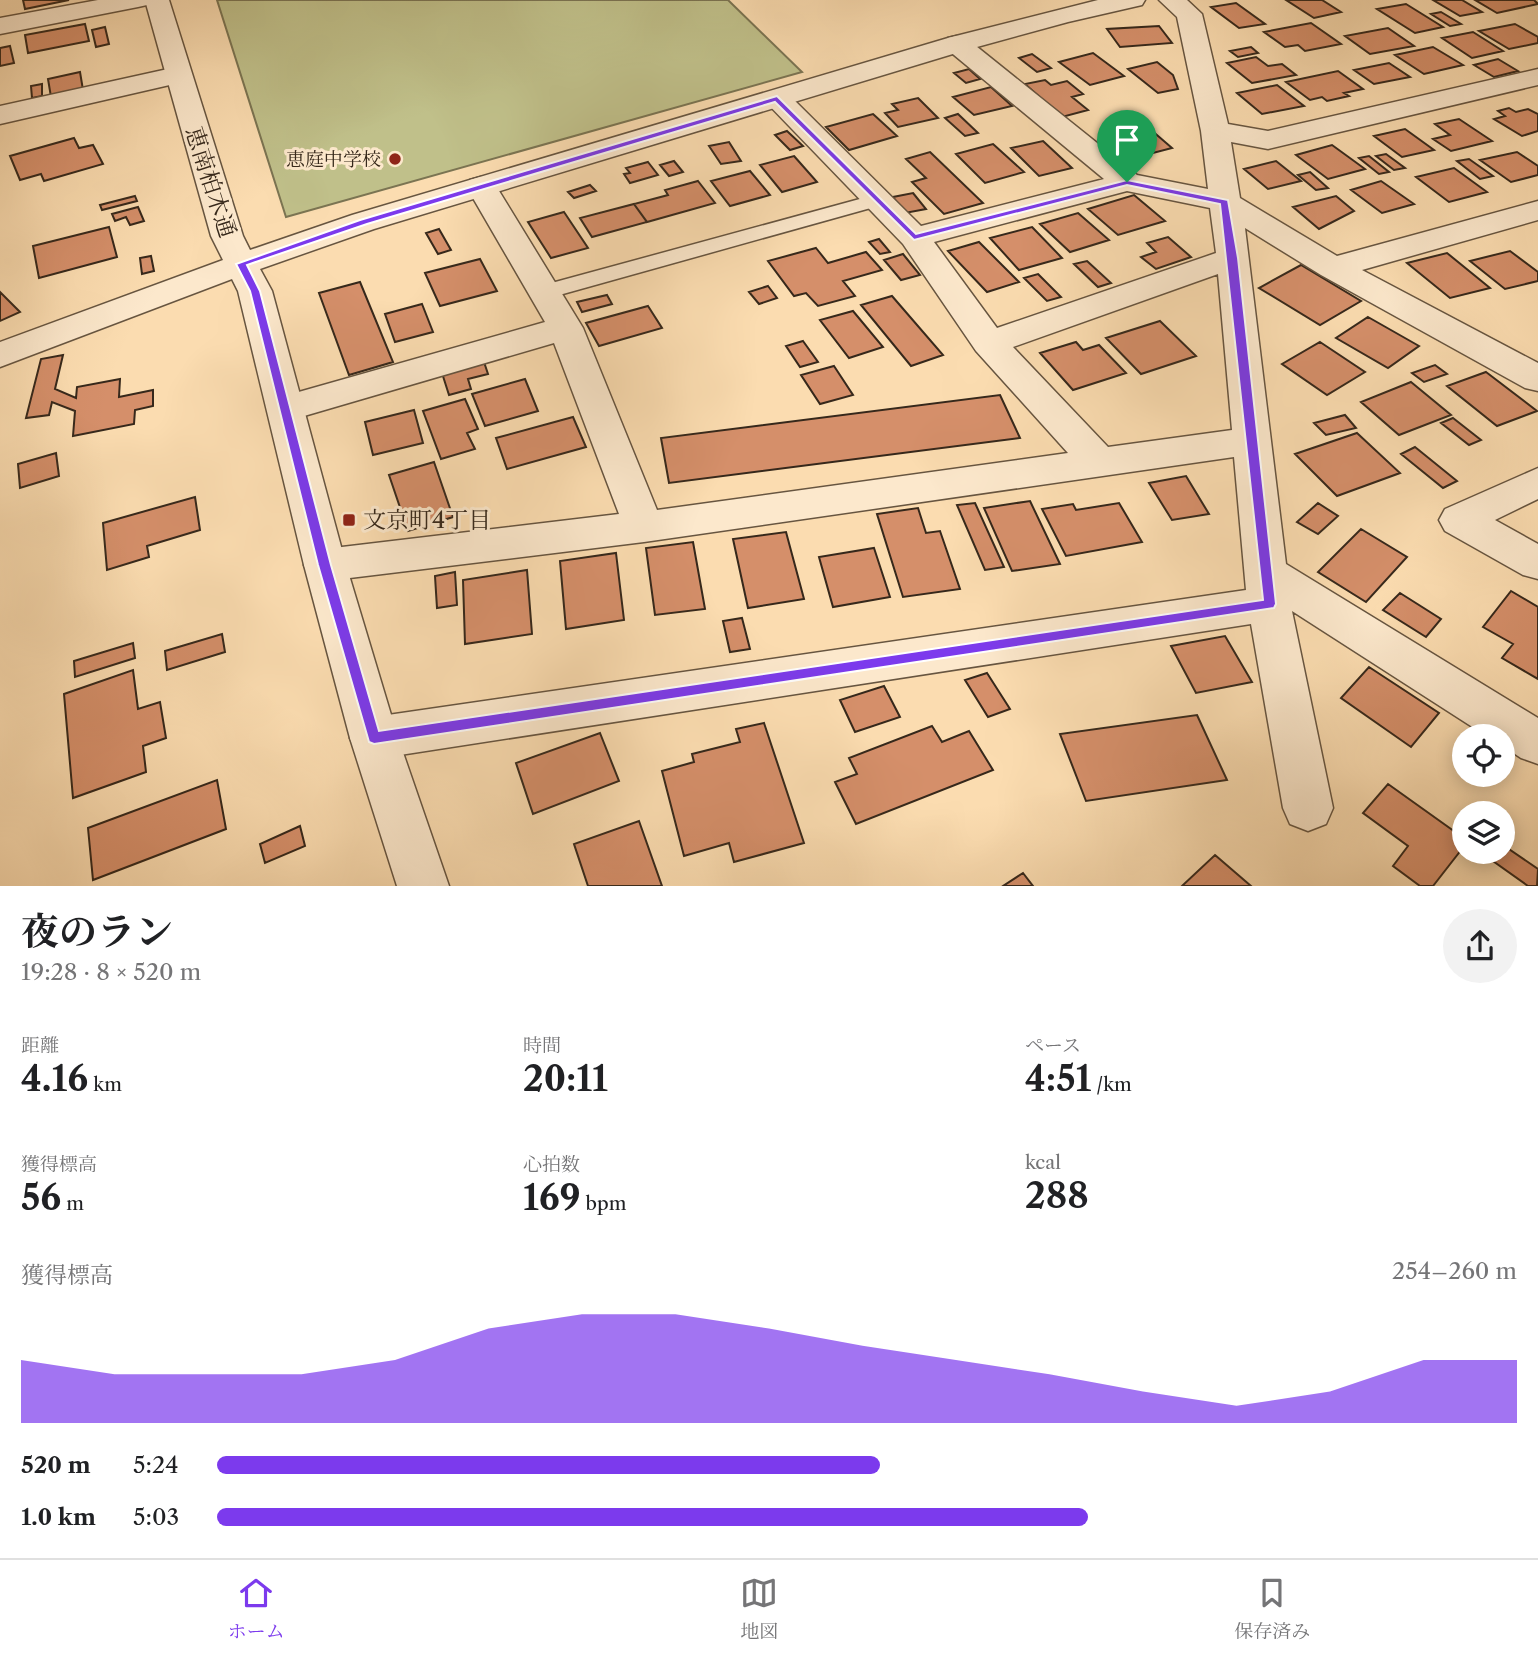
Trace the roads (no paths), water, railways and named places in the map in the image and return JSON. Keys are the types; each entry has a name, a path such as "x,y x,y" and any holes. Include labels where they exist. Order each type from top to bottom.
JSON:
{"street":[{"path":"0,26 138,0"},
{"name":"恵南柏木通","path":"157,0 177,75 227,236 255,291 325,565 374,738 423,886"},
{"path":"0,355 241,264 481,186 957,44 1064,15 1133,0"},
{"path":"1171,0 1189,14 1215,131 1233,258 1268,589 1308,808"},
{"path":"957,44 1127,182"},
{"path":"0,115 177,75"},
{"path":"1215,131 1268,140 1538,77"},
{"path":"777,99 914,237 989,343 1099,462"},
{"path":"914,237 1127,182 1225,202 1333,268 1538,379"},
{"path":"481,186 566,328 644,527"},
{"path":"1333,268 1538,211"},
{"path":"989,343 1233,258"},
{"path":"286,408 566,328"},
{"path":"325,565 644,527 1252,441"},
{"path":"1538,482 1459,520 1538,564"},
{"path":"374,738 1268,589 1538,743"}],"lane":[{"path":"545,292 878,200"}],"place":[{"name":"恵庭中学校","path":"395,159"},
{"name":"文京町4丁目","path":"349,520"}]}
